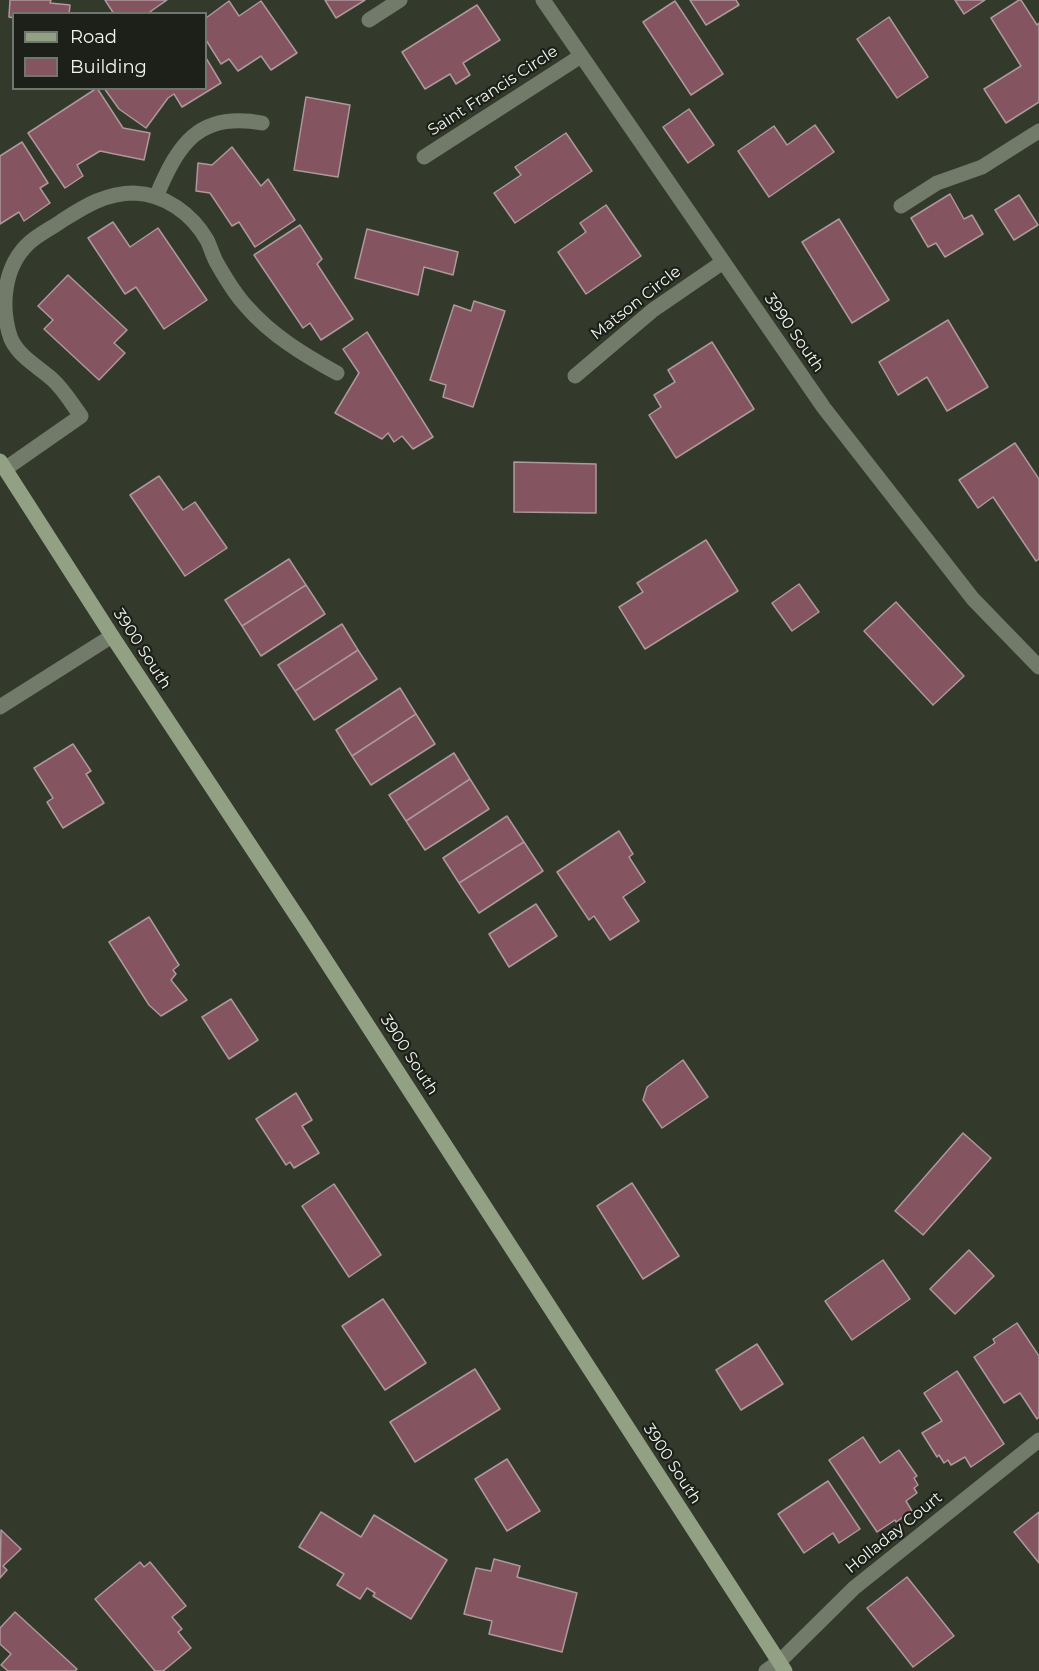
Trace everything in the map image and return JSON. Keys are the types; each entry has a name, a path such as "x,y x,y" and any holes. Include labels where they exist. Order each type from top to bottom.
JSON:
{"main road":[{"name":"3900 South","path":"3,465 782,1666"}],"street":[{"path":"369,20 400,0"},
{"name":"3990 South","path":"543,0 824,408 973,599 1039,667"},
{"name":"Saint Francis Circle","path":"424,157 581,56"},
{"path":"156,197 173,158 192,136 208,126 227,120 262,123"},
{"path":"901,206 937,183 982,167 1039,131"},
{"path":"3,465 81,416 54,382 27,360 12,341 4,318 3,291 12,263 29,243 90,202 112,195 134,194 156,197 182,211 196,223 216,263 232,288 263,323 291,346 338,373"},
{"name":"Matson Circle","path":"575,376 652,310 723,262"},
{"path":"0,707 112,636"},
{"name":"Holladay Court","path":"766,1671 782,1666 854,1588 1039,1440"}],"building":[{"path":"10,0 51,0 50,3 70,5 69,12 12,12 12,18 9,17"},
{"path":"105,0 167,0 150,12 113,12"},
{"path":"325,0 365,0 336,18"},
{"path":"690,0 736,0 739,5 706,25"},
{"path":"955,0 985,0 964,14"},
{"path":"1019,0 1037,25 1039,23 1039,102 1006,123 984,89 1021,66 991,18"},
{"path":"229,1 239,16 261,1 297,53 271,70 261,56 238,71 229,59 221,64 207,42 207,17"},
{"path":"675,1 723,74 691,95 643,22"},
{"path":"477,5 500,40 463,63 470,75 456,84 450,74 425,89 402,52"},
{"path":"889,17 928,77 897,98 857,39"},
{"path":"207,60 221,83 182,107 174,94 168,98 146,128 119,109 105,90 207,90"},
{"path":"94,90 98,90 123,128 150,133 144,160 100,151 77,165 83,176 65,188 28,133"},
{"path":"306,97 350,105 338,177 294,170"},
{"path":"689,109 714,145 688,163 663,127"},
{"path":"815,125 834,152 769,197 738,151 774,126 787,145"},
{"path":"566,133 592,171 515,223 494,193 521,175 515,167"},
{"path":"22,142 48,183 40,188 50,203 24,221 19,212 0,224 0,156"},
{"path":"232,147 261,186 268,179 295,220 255,247 239,222 232,226 210,193 196,191 198,163 212,165"},
{"path":"950,194 964,219 972,215 983,234 945,257 936,243 928,247 911,218"},
{"path":"1019,195 1038,225 1014,240 995,210"},
{"path":"606,205 641,256 586,294 558,252 586,232 580,223"},
{"path":"839,219 889,300 852,323 802,242"},
{"path":"113,222 130,247 158,228 207,300 164,329 136,287 125,294 88,238"},
{"path":"300,225 322,259 317,264 353,319 321,340 310,323 303,328 254,255"},
{"path":"367,229 458,252 453,275 424,267 418,295 355,278"},
{"path":"68,275 127,330 114,343 125,353 99,380 44,329 53,320 38,306"},
{"path":"474,301 505,311 473,407 443,397 446,385 430,380 454,305 471,311"},
{"path":"948,320 988,387 947,411 927,377 898,395 879,362"},
{"path":"367,332 433,437 413,449 402,436 394,442 388,433 382,439 335,413 359,373 343,349"},
{"path":"712,342 754,409 676,458 649,415 661,407 654,395 675,382 668,370"},
{"path":"1015,443 1039,479 1039,559 1036,561 993,497 978,508 959,480"},
{"path":"514,462 596,464 596,513 514,512"},
{"path":"159,476 183,510 195,502 227,548 185,576 130,495"},
{"path":"706,540 738,591 645,649 619,607 643,592 637,583"},
{"path":"289,559 306,585 242,626 225,600"},
{"path":"799,584 819,612 792,631 772,603"},
{"path":"306,585 325,614 261,656 242,626"},
{"path":"896,602 964,676 933,705 864,631"},
{"path":"342,624 358,650 295,691 278,665"},
{"path":"358,650 377,679 314,720 295,691"},
{"path":"400,688 416,714 352,756 336,730"},
{"path":"416,714 435,744 371,785 352,756"},
{"path":"73,744 91,771 86,774 104,803 63,828 47,802 53,798 34,768"},
{"path":"454,753 470,779 406,821 389,795"},
{"path":"470,779 489,809 425,850 406,821"},
{"path":"507,816 524,842 459,883 443,858"},
{"path":"619,831 633,854 629,857 645,882 623,897 639,921 610,940 594,916 589,920 557,872"},
{"path":"524,842 543,871 479,913 459,883"},
{"path":"536,904 557,936 509,967 489,934"},
{"path":"149,917 179,965 173,970 176,974 171,980 187,1000 161,1016 149,1005 109,942"},
{"path":"231,999 258,1040 229,1059 202,1017"},
{"path":"683,1060 708,1097 662,1128 643,1100 647,1087"},
{"path":"296,1093 312,1120 302,1126 319,1153 294,1168 290,1162 286,1165 256,1119"},
{"path":"963,1133 991,1158 923,1235 895,1211"},
{"path":"632,1183 679,1256 643,1279 597,1206"},
{"path":"334,1184 381,1255 349,1277 302,1206"},
{"path":"969,1250 994,1276 955,1314 930,1289"},
{"path":"883,1260 910,1299 852,1340 825,1301"},
{"path":"383,1299 426,1363 385,1390 342,1326"},
{"path":"1017,1323 1039,1356 1039,1417 1037,1419 1020,1393 1004,1403 974,1357 995,1343 993,1339"},
{"path":"757,1344 783,1384 741,1410 716,1370"},
{"path":"475,1369 500,1409 415,1462 390,1422"},
{"path":"957,1371 1004,1444 971,1467 965,1457 951,1465 948,1460 944,1463 939,1455 937,1457 922,1433 942,1421 924,1393"},
{"path":"863,1437 880,1463 899,1450 917,1476 914,1478 918,1485 914,1488 917,1493 906,1501 912,1511 877,1532 829,1460"},
{"path":"507,1459 540,1511 507,1531 475,1479"},
{"path":"828,1481 860,1529 839,1543 833,1533 804,1553 778,1514"},
{"path":"321,1512 361,1537 374,1515 447,1560 411,1619 373,1596 375,1593 367,1588 360,1599 337,1585 344,1574 299,1547"},
{"path":"1039,1512 1039,1563 1014,1532"},
{"path":"1,1530 21,1549 3,1566 7,1570 0,1578"},
{"path":"494,1559 520,1566 517,1577 577,1593 562,1652 489,1634 492,1621 464,1614 476,1568 491,1571"},
{"path":"140,1562 144,1567 150,1562 186,1606 172,1617 182,1629 178,1632 191,1648 163,1671 155,1671 95,1599"},
{"path":"907,1577 954,1636 913,1667 867,1608"},
{"path":"15,1612 77,1669 75,1671 8,1671 1,1665 11,1654 0,1644 0,1628"}]}
